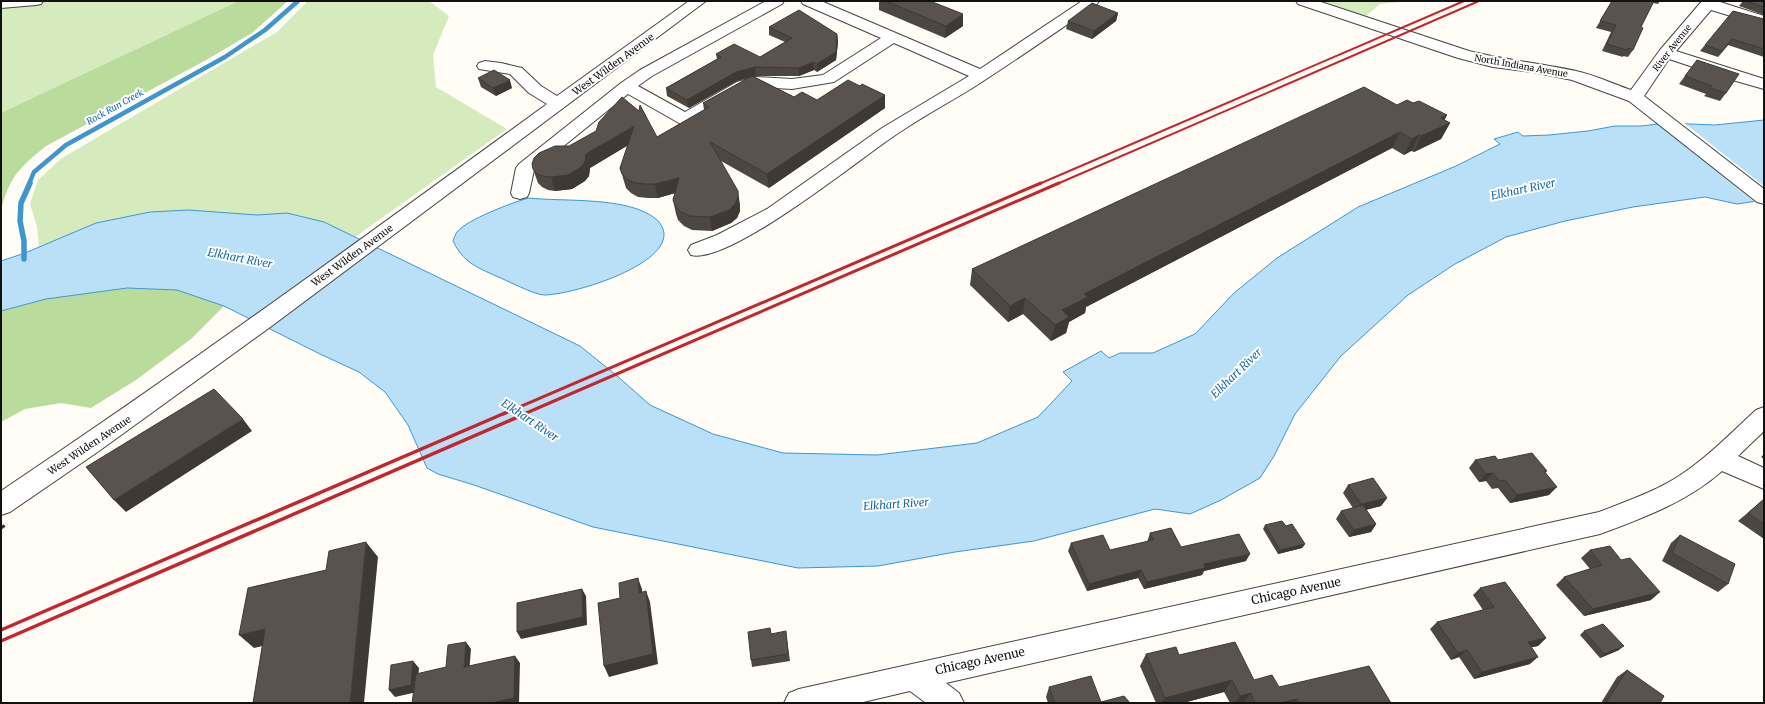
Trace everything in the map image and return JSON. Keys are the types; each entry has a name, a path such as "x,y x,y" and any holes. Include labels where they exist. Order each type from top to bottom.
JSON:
{"street":[{"path":"1,4 36,1"},
{"name":"West Wilden Avenue","path":"1,504 92,444 222,351 699,1"},
{"path":"520,193 525,168 627,86 646,73 778,1"},
{"path":"808,1 981,75"},
{"path":"698,250 719,244 742,233 888,131 981,75 1092,1"},
{"name":"North Indiana Avenue","path":"1303,1 1464,55 1488,61 1554,71 1576,76 1635,97 1764,198"},
{"path":"1709,2 1764,21"},
{"name":"River Avenue","path":"1635,97 1666,53 1709,2"},
{"path":"627,86 685,119 743,85 756,82 792,84 828,79 893,37"},
{"path":"1666,53 1764,84"},
{"path":"485,66 508,68 517,72 522,75 530,86 542,96 559,103"},
{"name":"Chicago Avenue","path":"799,703 1600,523 1653,502 1690,482 1720,459 1764,416"},
{"path":"1720,459 1764,479"},
{"path":"914,676 949,703"}],"green space":[{"path":"1,1 245,1 1,116"},
{"path":"239,1 288,1 252,33 208,59 46,146 22,167 12,181 4,198 1,210 1,113"},
{"path":"308,1 429,1 449,16 433,55 436,87 507,129 355,237 324,222 287,213 257,215 188,210 150,212 96,223 39,247 37,227 30,204 38,180 62,158 277,32"},
{"path":"1321,1 1407,1 1380,4 1366,16"},
{"path":"127,288 177,290 224,306 191,339 136,380 91,408 61,403 25,409 1,422 1,311 46,299"}],"water":[{"name":"Elkhart River","path":"1764,120 1764,200 1737,204 1705,197 1633,207 1565,221 1506,237 1455,264 1408,295 1341,356 1295,414 1274,456 1260,478 1221,500 1190,514 1155,509 1034,541 955,552 878,566 798,568 593,527 474,485 438,474 427,468 408,425 385,392 359,372 224,306 177,290 127,288 46,299 1,311 1,261 25,253 96,223 150,212 188,210 257,215 287,213 324,222 580,346 650,405 713,434 783,453 877,455 977,443 1038,417 1072,381 1063,372 1101,351 1109,358 1120,353 1153,353 1195,334 1234,293 1277,258 1358,207 1456,166 1500,144 1494,139 1518,132 1523,136 1549,135 1588,131 1615,126 1641,126 1666,123 1715,125"},
{"path":"529,198 595,201 629,207 644,212 656,219 663,228 664,234 660,246 649,257 634,268 614,277 574,290 557,294 540,294 527,290 482,270 461,254 453,241 457,232 470,222 512,203"}],"pier":[{"path":"1682,121 1764,186 1764,202 1756,203 1656,122"}],"building":[{"path":"886,1 930,1 963,14 946,26"},
{"path":"1612,1 1654,1 1641,27 1643,28 1633,50 1628,48 1627,50 1607,44 1616,25 1600,21"},
{"path":"1746,1 1764,1 1764,7"},
{"path":"1092,3 1118,13 1094,31 1068,21"},
{"path":"799,10 837,34 836,52 817,64 813,62 799,68 755,67 736,72 687,100 666,88 721,57 716,54 734,44 760,57 792,38 769,27"},
{"path":"1733,11 1764,19 1764,49 1732,39 1722,51 1705,45"},
{"path":"1697,60 1739,74 1726,93 1710,88 1712,86 1685,76"},
{"path":"494,70 510,80 493,88 478,78"},
{"path":"752,76 794,97 802,92 817,100 848,80 860,86 862,84 885,95 767,174 710,142 738,191 738,197 735,204 729,210 710,217 690,216 681,212 676,207 673,200 679,178 655,184 645,184 635,183 628,180 622,174 620,168 634,126 586,154 585,162 581,167 568,175 551,177 543,176 537,174 533,169 532,164 534,158 539,153 555,146 569,146 596,131 599,122 622,97 639,111 640,105 657,137 709,107 703,103"},
{"path":"1364,87 1397,105 1407,100 1413,103 1419,101 1447,115 1441,118 1450,123 1412,139 1400,132 1084,294 1088,297 1062,310 1069,317 1055,325 1025,298 1010,306 972,269"},
{"path":"214,389 243,419 114,500 86,467"},
{"path":"1532,453 1547,471 1544,471 1557,487 1517,495 1505,480 1499,481 1493,473 1486,474 1475,460 1495,456 1498,460"},
{"path":"1373,478 1387,498 1361,504 1348,485"},
{"path":"1764,499 1764,524 1748,513"},
{"path":"1363,505 1376,524 1354,530 1341,511"},
{"path":"1282,521 1286,526 1292,524 1305,544 1280,550 1265,525"},
{"path":"1171,528 1181,547 1239,534 1250,554 1204,564 1205,568 1147,582 1141,570 1089,584 1071,543 1103,535 1110,550 1153,540 1150,533"},
{"path":"1680,535 1735,564 1728,584 1672,553"},
{"path":"366,542 350,703 253,703 265,629 239,635 248,588 326,570 329,551"},
{"path":"1610,546 1621,560 1630,558 1660,592 1593,609 1564,577 1602,565 1590,550"},
{"path":"638,578 639,593 646,591 653,654 604,666 598,603 620,598 619,583"},
{"path":"1505,582 1546,638 1528,642 1538,657 1482,672 1467,650 1458,653 1437,622 1494,607 1480,588"},
{"path":"582,589 583,617 517,632 517,603"},
{"path":"1603,624 1624,646 1604,654 1584,631"},
{"path":"770,628 771,634 786,631 788,654 751,660 748,632"},
{"path":"466,642 464,667 515,656 514,698 491,703 412,703 416,674 446,667 448,645"},
{"path":"1235,642 1254,680 1272,675 1279,687 1369,666 1391,703 1300,703 1297,699 1280,703 1255,703 1251,693 1240,696 1232,680 1165,698 1146,654 1176,647 1179,655"},
{"path":"413,661 411,685 389,690 391,665"},
{"path":"1627,670 1664,696 1660,703 1606,703"},
{"path":"1091,676 1101,702 1124,696 1130,703 1055,703 1049,687"}],"waterway":[{"name":"Rock Run Creek","path":"29,184 34,172 66,145 225,57 265,30 298,1"},
{"name":"Rock Run Creek","path":"24,259 24,241 20,221 21,203 30,183"}],"railway":[{"path":"1039,184 1464,1"},
{"path":"1057,184 1479,1"},
{"path":"503,414 1041,183"},
{"path":"524,414 1059,183"},
{"path":"1,630 505,413"},
{"path":"1,641 527,413"}]}
